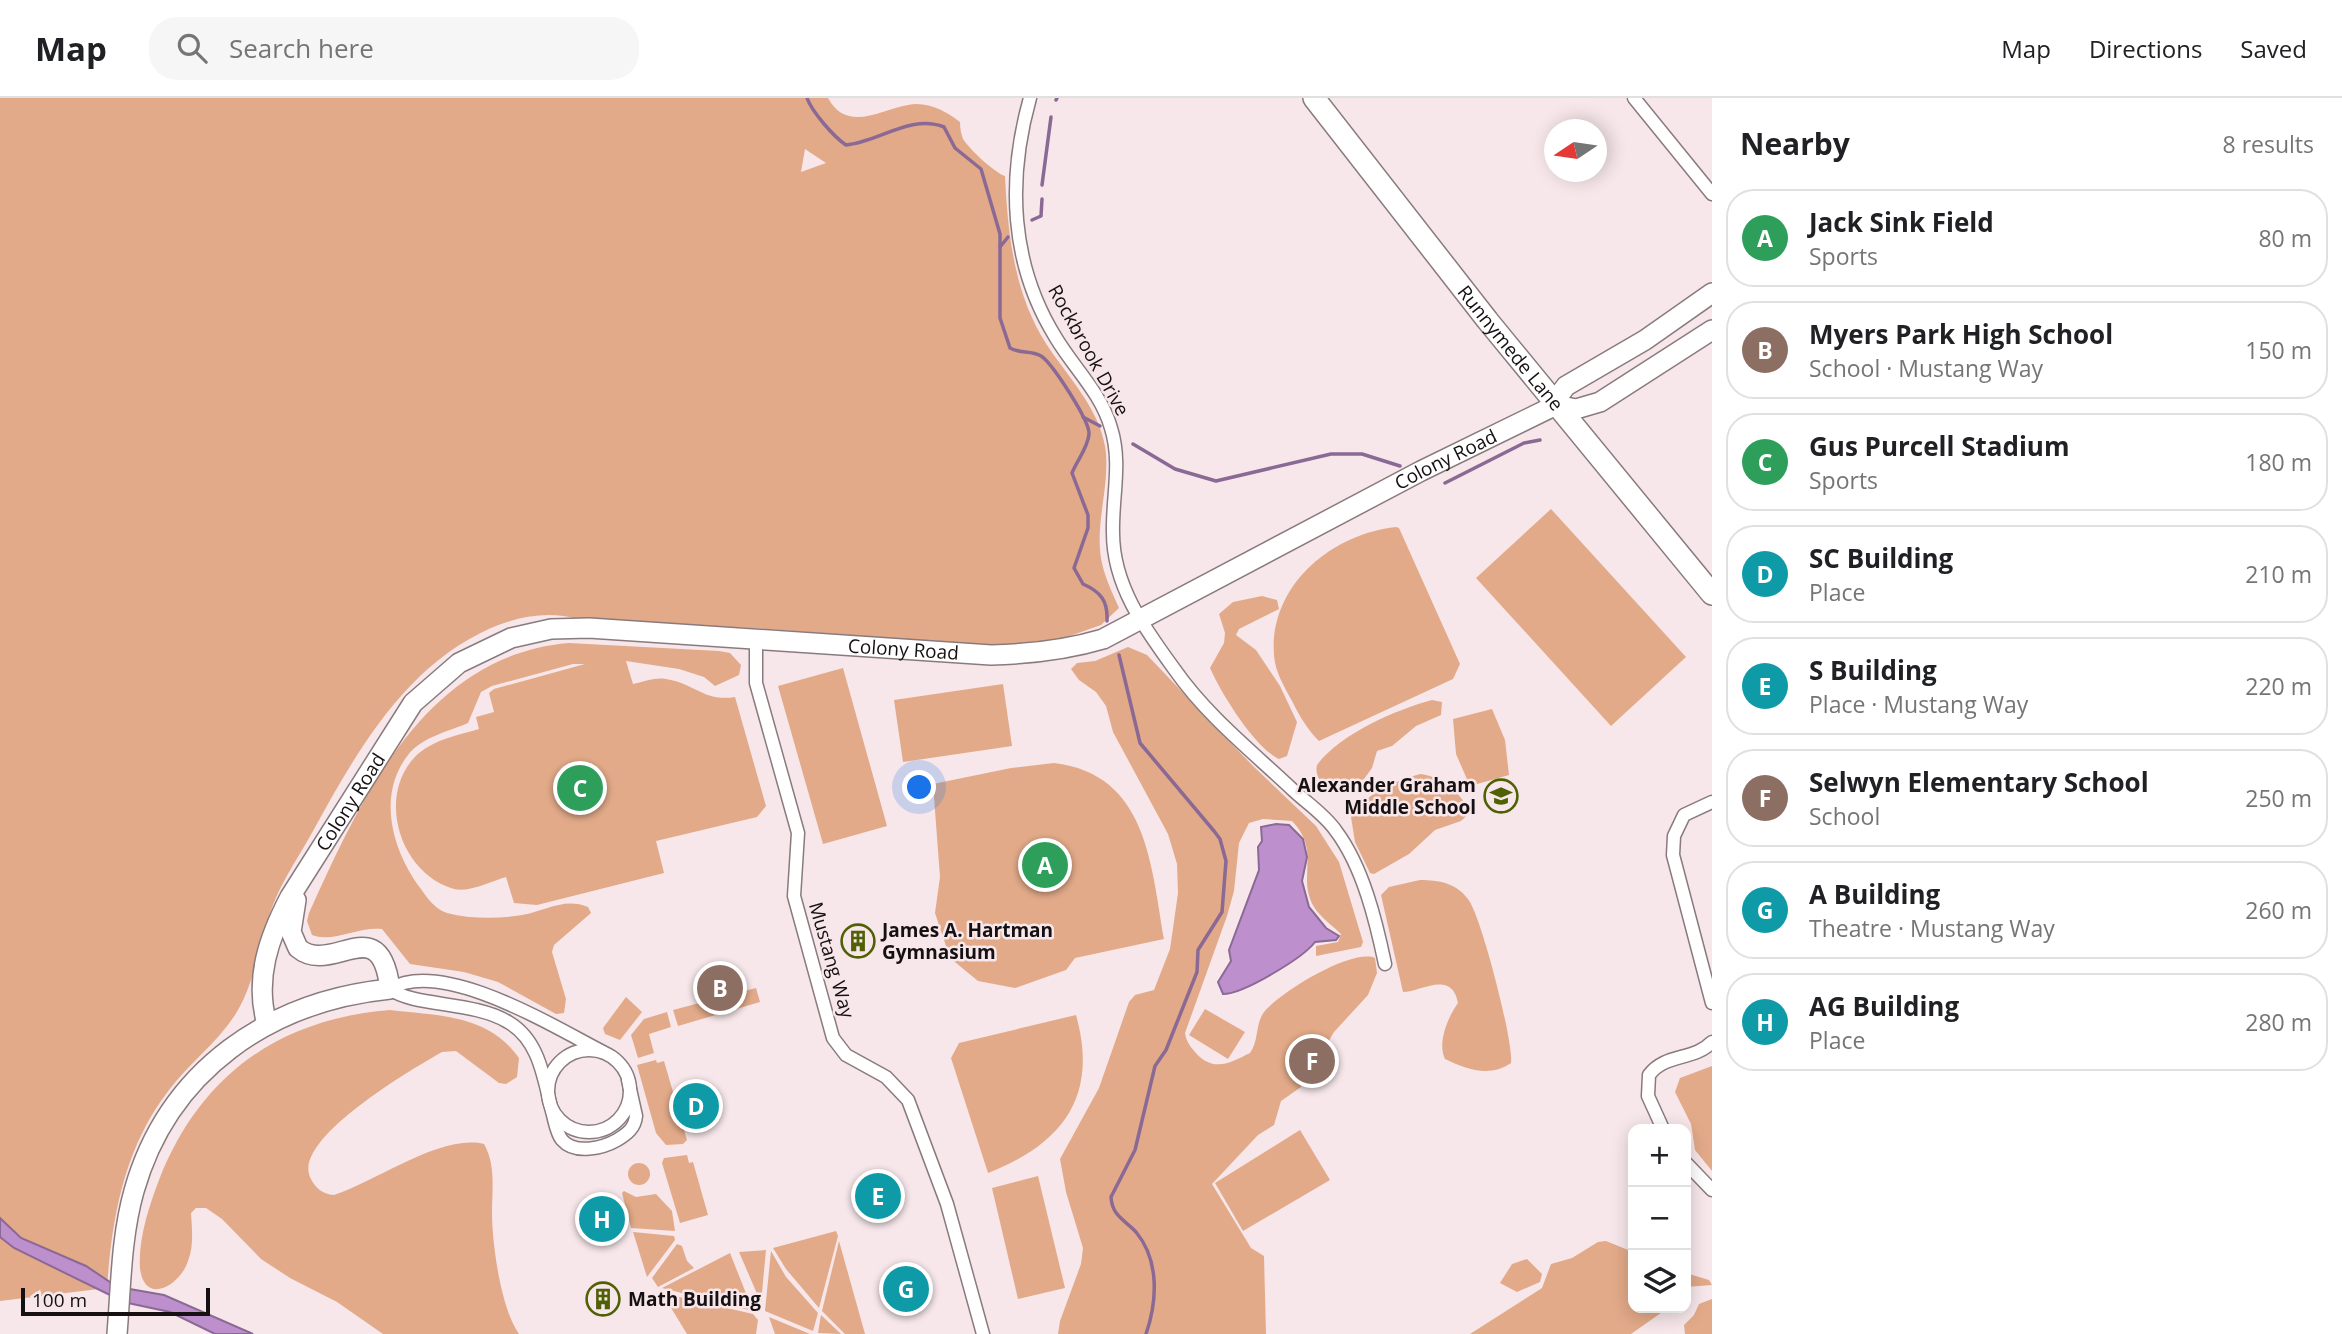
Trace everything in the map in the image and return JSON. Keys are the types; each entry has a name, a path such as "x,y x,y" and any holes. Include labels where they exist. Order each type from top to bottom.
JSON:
{"main road":[{"name":"Runnymede Lane","path":"1314,98 1556,405 1712,594"}],"street":[{"name":"Rockbrook Drive","path":"1030,98 1015,163 1015,211 1020,247 1034,293 1048,324 1096,396 1111,427 1117,460 1114,551 1123,586 1140,619 1193,693 1335,829 1358,873 1385,964"},
{"path":"1634,98 1712,194"},
{"name":"Colony Road","path":"1556,405 1557,398 1566,386 1644,340 1712,293"},
{"name":"Colony Road","path":"267,1024 261,997 264,968 277,922 405,713 438,678 471,656 521,635 563,628 756,638 946,653 1022,655 1094,642 1421,471 1556,405 1576,409 1595,405 1712,330"},
{"name":"Mustang Way","path":"756,638 754,676 798,833 794,896 833,1038 846,1055 886,1077 908,1100 947,1204 983,1334"},
{"path":"1711,999 1672,844 1684,815 1712,802"},
{"name":"Colony Road","path":"307,871 292,917 291,932 295,944 303,952 318,956 358,946 371,948 381,958 390,989"},
{"path":"117,1334 128,1216 138,1176 167,1117 192,1083 227,1052 267,1024 326,999 390,989 405,982 422,982 482,993 521,1008 603,1052 623,1068 636,1121 627,1134 600,1147 581,1149 563,1141 536,1053 524,1035 509,1022 463,1005 405,997 390,989"},
{"path":"1661,1124 1648,1096 1649,1075 1661,1063 1701,1051 1712,1042"},
{"path":"550,1102 550,1077 566,1056 578,1051 603,1052"},
{"path":"1691,1168 1712,1190"}],"shaded area":[{"path":"0,98 828,98 836,109 854,117 922,104 942,111 960,122 966,143 989,166 1005,176 1011,242 1027,305 1047,345 1089,405 1101,432 1106,460 1100,530 1101,558 1119,608 1101,625 1064,638 1010,647 768,629 578,619 556,615 523,618 502,624 460,644 433,664 408,688 386,714 347,771 279,891 250,984 238,1010 223,1031 169,1090 141,1135 131,1159 117,1209 107,1288 0,1301","holes":["805,149 826,163 801,172"]},
{"path":"1551,509 1686,657 1611,726 1476,578"},
{"path":"1399,528 1460,664 1453,679 1319,741 1300,717 1276,667 1275,630 1282,607 1293,586 1328,552 1349,540"},
{"path":"1262,596 1277,600 1279,609 1239,629 1236,635 1256,650 1280,686 1297,722 1287,756 1279,759 1269,753 1249,732 1230,705 1210,668 1224,643 1225,633 1219,614 1233,602"},
{"path":"569,643 730,653 741,665 739,675 715,686 704,677 679,669 626,661 633,684 666,679 707,695 735,697 766,806 757,817 656,841 664,873 537,905 514,903 506,877 460,890 435,880 419,866 407,849 399,830 396,809 398,788 406,769 419,753 433,744 479,729 476,717 494,712 489,693 494,689 585,664 573,664 492,686 481,692 468,723 428,739 408,755 398,771 391,806 392,824 403,858 426,896 443,911 494,918 522,915 571,903 588,907 591,913 554,945 552,952 566,999 564,1013 556,1014 498,982 464,972 410,964 382,929 329,937 312,935 307,921 309,913 329,869 376,780 404,739 437,703 475,674 519,653"},
{"path":"1128,647 1147,655 1252,765 1316,826 1339,862 1363,942 1361,947 1316,956 1316,946 1338,942 1341,934 1317,911 1309,896 1306,843 1301,832 1292,821 1263,819 1249,823 1239,843 1234,891 1227,916 1185,1033 1193,1050 1215,1064 1229,1063 1250,1053 1261,1017 1284,994 1334,966 1364,957 1375,958 1377,973 1368,995 1334,1032 1301,1087 1281,1101 1274,1125 1258,1135 1212,1184 1251,1248 1264,1256 1266,1334 1058,1334 1060,1321 1081,1264 1083,1248 1066,1192 1060,1159 1099,1088 1129,1002 1135,995 1154,990 1170,949 1178,893 1177,864 1168,834 1113,732 1106,706 1096,692 1079,680 1071,669 1077,663 1095,661"},
{"path":"843,668 887,826 823,844 778,686"},
{"path":"1003,684 1012,746 903,762 894,700"},
{"path":"1432,700 1442,702 1441,715 1416,726 1392,746 1377,751 1372,768 1364,779 1336,790 1321,781 1316,770 1317,765 1339,743 1385,717"},
{"path":"1492,709 1505,740 1509,775 1470,786 1456,754 1453,719"},
{"path":"1054,763 1085,771 1109,785 1126,804 1139,827 1148,853 1164,939 1075,958 1066,970 1015,988 978,981 950,958 935,913 940,877 933,784 1011,768"},
{"path":"1421,774 1450,787 1462,799 1470,813 1461,821 1435,830 1409,854 1374,874 1370,873 1355,842 1351,817 1372,795"},
{"path":"1289,825 1303,839 1307,857 1302,881 1309,907 1326,928 1339,936 1336,940 1315,942 1272,974 1244,988 1223,994 1218,982 1231,961 1229,950 1259,870 1261,827"},
{"path":"1420,880 1453,886 1468,899 1474,910 1488,953 1511,1051 1511,1063 1503,1068 1478,1070 1445,1059 1443,1038 1447,1023 1458,1003 1455,993 1449,987 1435,985 1403,992 1381,895 1389,887"},
{"path":"756,988 760,1002 678,1026 673,1010"},
{"path":"626,997 642,1012 620,1040 605,1034 603,1028"},
{"path":"1205,1009 1245,1032 1228,1059 1189,1035"},
{"path":"390,1010 444,1016 477,1025 493,1033 519,1058 517,1077 506,1084 499,1083 456,1051 442,1052 383,1088 337,1125 320,1143 310,1161 310,1177 319,1190 334,1195 429,1152 467,1143 484,1144 492,1169 492,1226 499,1276 507,1309 519,1334 383,1334 337,1302 290,1278 261,1259 222,1219 206,1208 196,1208 191,1213 191,1249 184,1270 178,1278 162,1288 148,1286 143,1280 140,1257 145,1223 155,1190 176,1143 197,1110 221,1082 248,1059 279,1040 313,1026 350,1016"},
{"path":"667,1012 671,1027 649,1034 654,1053 638,1058 631,1035 644,1019"},
{"path":"1076,1015 1082,1044 1082,1070 1078,1093 1068,1114 1054,1132 1036,1148 988,1173 951,1058 959,1043"},
{"path":"656,1060 657,1063 664,1061 687,1140 683,1144 666,1145 656,1133 637,1065"},
{"path":"1712,1066 1712,1171 1695,1150 1691,1124 1675,1092 1680,1078"},
{"path":"1300,1130 1330,1180 1243,1231 1215,1183"},
{"path":"687,1155 689,1163 693,1162 708,1215 680,1223 662,1163 664,1158"},
{"path":"639,1163 647,1166 650,1174 647,1182 639,1185 631,1182 628,1174 631,1166"},
{"path":"1038,1176 1065,1288 1018,1299 992,1188"},
{"path":"624,1191 636,1197 656,1194 672,1211 675,1231 631,1228 622,1193"},
{"path":"0,1218 21,1238 86,1266 113,1284 164,1295 253,1334 215,1334 170,1312 128,1303 112,1296 14,1248 0,1237"},
{"path":"836,1231 838,1236 819,1308 786,1269 773,1248"},
{"path":"633,1232 674,1236 675,1240 647,1277"},
{"path":"839,1241 865,1334 845,1334 822,1311"},
{"path":"1606,1241 1628,1250 1628,1313 1661,1313 1631,1334 1470,1334 1542,1288 1551,1264 1572,1258 1598,1242"},
{"path":"677,1244 682,1246 687,1261 694,1268 658,1287 652,1278"},
{"path":"766,1250 761,1303 739,1252"},
{"path":"771,1251 786,1277 818,1313 813,1331 765,1311"},
{"path":"730,1253 753,1311 662,1288"},
{"path":"1527,1259 1542,1274 1540,1282 1517,1292 1500,1283 1512,1264"},
{"path":"1691,1275 1709,1280 1712,1285 1691,1287"},
{"path":"662,1293 753,1314 758,1320 756,1334 687,1334"},
{"path":"1712,1299 1712,1334 1685,1334 1684,1325 1694,1315 1699,1304"},
{"path":"821,1315 841,1334 818,1333"},
{"path":"769,1317 810,1334 775,1334"}],"waterway":[{"path":"807,98 824,124 846,145 907,126 931,124 944,127 955,148 981,169 1000,234 1000,318 1010,348 1037,354 1046,361 1070,393 1088,427 1087,444 1072,473 1088,515 1088,528 1074,568 1083,584 1102,598 1107,621"},
{"path":"1042,185 1051,117"},
{"path":"1032,220 1041,216 1042,199"},
{"path":"1000,247 1008,237"},
{"path":"1083,417 1100,426"},
{"path":"1445,483 1524,443 1540,440"},
{"path":"1133,444 1175,469 1216,481 1331,454 1362,454 1400,466"},
{"path":"1119,655 1140,743 1220,839 1226,861 1222,912 1198,950 1197,972 1166,1050 1155,1066 1135,1150 1111,1197 1116,1213 1144,1243 1153,1269 1154,1295 1146,1334"}],"place":[{"name":"Gus Purcell Stadium","path":"580,788"},
{"name":"Alexander Graham Middle School","path":"1501,796"},
{"name":"Jack Sink Field","path":"1045,865"},
{"name":"James A. Hartman Gymnasium","path":"858,941"},
{"name":"Myers Park High School","path":"720,988"},
{"name":"Selwyn Elementary School","path":"1312,1061"},
{"name":"SC Building","path":"696,1106"},
{"name":"S Building","path":"878,1196"},
{"name":"AG Building","path":"602,1219"},
{"name":"A Building","path":"906,1289"},
{"name":"Math Building","path":"603,1299"}]}
